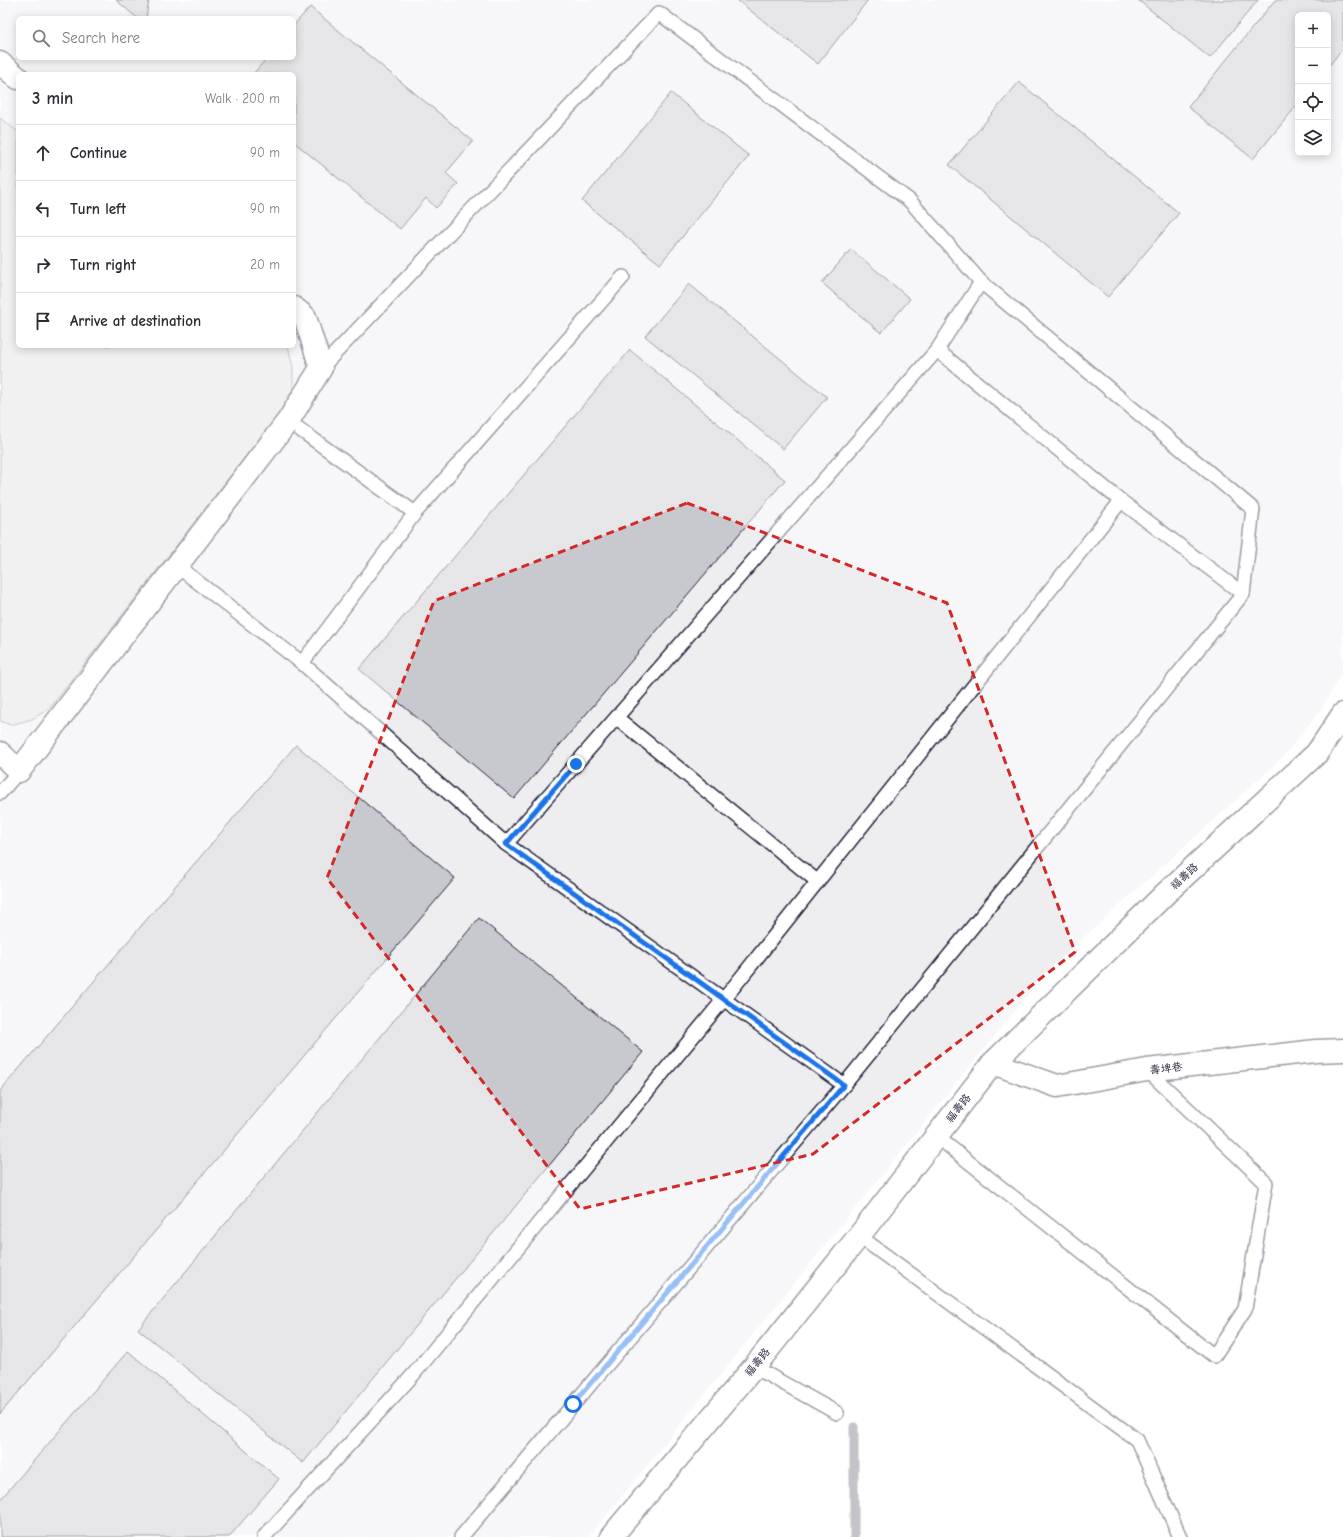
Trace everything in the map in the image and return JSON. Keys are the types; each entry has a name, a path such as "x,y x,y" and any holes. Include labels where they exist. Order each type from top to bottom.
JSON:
{"street":[{"path":"0,63 16,76"},
{"path":"0,753 18,771 288,422 321,368 305,317 296,310"},
{"name":"福壽路","path":"611,1537 754,1367 859,1236 993,1063 1166,893 1317,753 1343,714"},
{"name":"壽埤巷","path":"993,1063 1057,1086 1147,1070 1340,1047"}],"lane":[{"path":"321,368 659,13 910,201 981,282 1253,509 1243,594 844,1085 461,1537"},
{"path":"302,663 415,513 623,277"},
{"path":"506,844 937,350 981,282"},
{"path":"937,350 1121,501 1243,594"},
{"path":"288,422 415,513"},
{"path":"264,1537 413,1375 724,999 1121,501"},
{"path":"177,566 302,663 506,844 844,1085"},
{"path":"617,718 818,882"},
{"path":"0,793 18,771"},
{"path":"936,1136 1214,1356 1244,1309 1266,1183 1147,1070"},
{"path":"859,1236 1137,1440 1180,1537"},
{"path":"754,1367 837,1413"}],"highlighted area":[{"path":"687,503 947,603 1075,952 813,1154 580,1209 327,878 434,601"}],"shaded area":[{"path":"0,0 1343,0 1343,670 1321,710 1282,758 1047,971 588,1537 0,1537"},
{"path":"0,118 16,130 16,348 288,348 293,367 293,389 281,411 50,708 32,719 11,725 0,721"}],"building":[{"path":"116,0 149,0 146,16 135,16"},
{"path":"737,0 868,0 818,64"},
{"path":"1138,0 1258,0 1210,58"},
{"path":"1275,0 1343,0 1343,48 1331,63 1331,12 1295,12 1295,108 1253,159 1188,107"},
{"path":"310,7 473,141 446,173 458,184 436,208 426,198 400,229 296,144 296,72 255,72 265,60 296,60 296,23"},
{"path":"1019,82 1179,213 1108,297 949,165"},
{"path":"671,93 749,156 660,264 582,201"},
{"path":"851,249 910,299 881,333 822,283"},
{"path":"689,284 827,397 783,449 645,336"},
{"path":"630,350 785,480 514,799 359,669"},
{"path":"296,745 455,878 0,1414 0,1091"},
{"path":"479,918 643,1052 303,1463 138,1329"},
{"path":"128,1351 279,1479 229,1537 0,1537 0,1500"}],"waterway":[{"path":"854,1427 854,1537"}],"route":[{"path":"573,1404 844,1085 506,844 576,764"}]}
